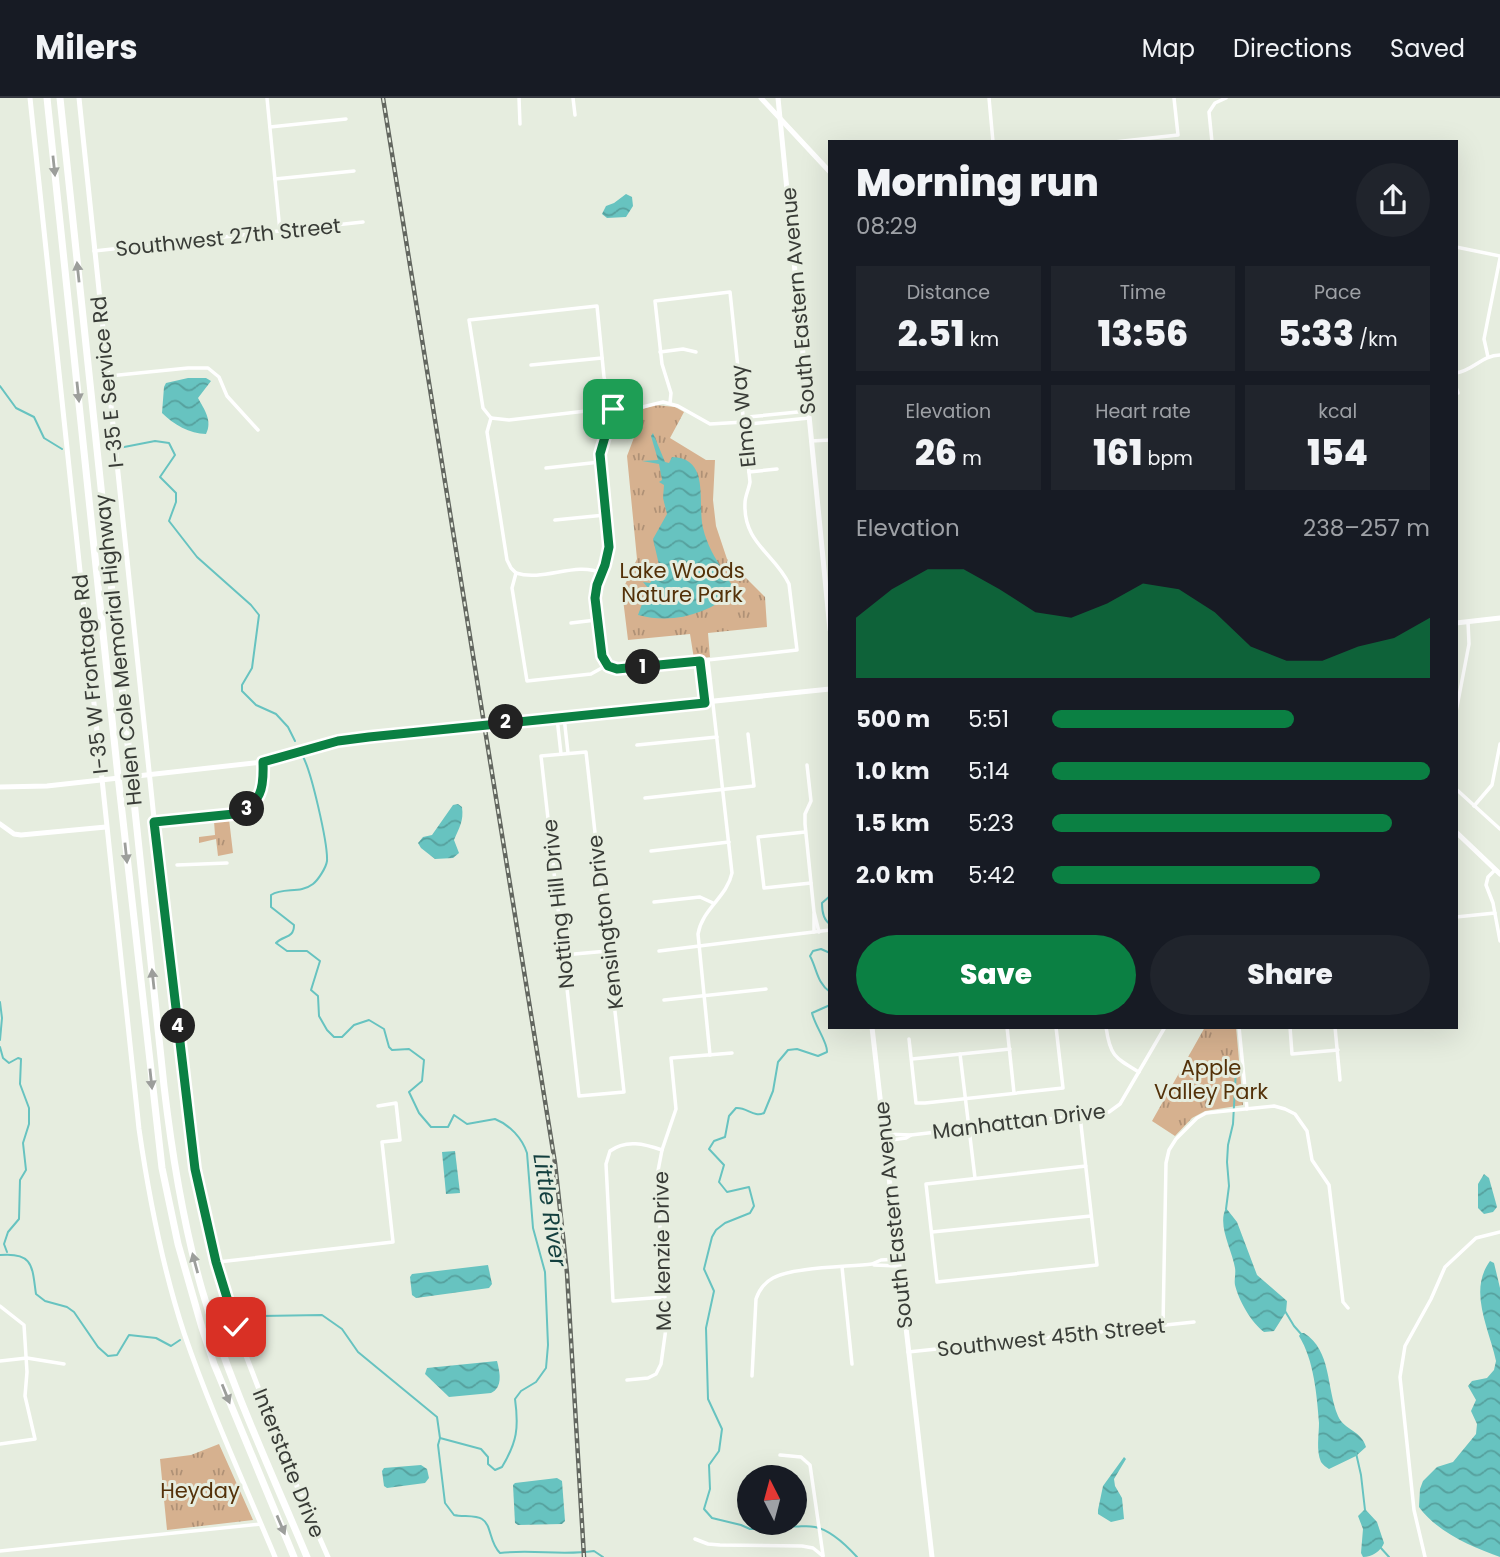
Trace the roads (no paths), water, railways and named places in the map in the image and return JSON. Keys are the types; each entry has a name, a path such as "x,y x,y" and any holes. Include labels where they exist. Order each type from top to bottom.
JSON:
{"highway":[{"name":"Helen Cole Memorial Highway","path":"47,98 162,1168 178,1244 214,1364 294,1557"},
{"name":"Helen Cole Memorial Highway","path":"60,98 174,1166 189,1241 212,1323 307,1557"},
{"path":"289,1515 313,1557"}],"street":[{"name":"I-35 W Frontage Rd","path":"30,98 106,827 149,1197 160,1249 194,1360 275,1557"},
{"name":"I-35 E Service Rd","path":"79,98 169,959"},
{"path":"267,98 280,231"},
{"path":"519,98 520,124"},
{"path":"573,98 575,115"},
{"path":"761,98 828,170"},
{"name":"South Eastern Avenue","path":"778,98 828,609"},
{"path":"989,98 993,140"},
{"path":"1132,140 1178,135 1174,98"},
{"path":"1212,140 1209,112 1215,103 1226,98"},
{"path":"270,127 346,119"},
{"path":"275,179 354,171"},
{"name":"Southwest 27th Street","path":"94,251 363,222"},
{"path":"1458,247 1500,257 1484,339 1489,357"},
{"name":"Elmo Way","path":"660,352 655,301 730,292 749,472 750,486 744,506 747,525 760,549 789,584 797,650 708,660"},
{"path":"732,1053 710,1055 698,946 700,923 731,879 708,660 617,669 607,665 600,650 595,593 609,552 600,451 613,409 604,377 597,306 469,320 483,408 491,418 509,420 613,409 637,409 653,403 670,403 710,424 744,422 748,417 809,415"},
{"path":"670,403 671,393 660,352 683,349 696,352"},
{"path":"1458,373 1489,357 1500,355"},
{"path":"530,365 602,358"},
{"path":"107,376 208,368 219,377 227,396 258,430"},
{"path":"491,418 486,432 509,565 516,573 529,575 587,569 602,573"},
{"path":"811,441 828,439"},
{"path":"546,468 600,462"},
{"path":"749,472 777,468"},
{"path":"555,520 606,515"},
{"path":"516,573 512,589 527,681 590,674 607,665"},
{"path":"1458,623 1500,618"},
{"path":"570,623 597,620"},
{"path":"1458,702 1469,644 1468,622"},
{"path":"700,661 705,703"},
{"path":"0,787 31,787 263,762 338,741 369,737 828,689"},
{"path":"560,717 568,753 561,754 560,717"},
{"path":"645,798 754,786 748,734"},
{"path":"637,745 717,737"},
{"path":"1474,806 1492,785 1500,744"},
{"name":"Kensington Drive","path":"568,753 586,752 624,1092 579,1097"},
{"name":"Notting Hill Drive","path":"561,754 541,756 579,1097"},
{"path":"154,822 234,814 246,810 263,787 263,762"},
{"path":"807,765 811,801 805,814 805,832 816,932"},
{"path":"1458,791 1500,829"},
{"path":"0,824 14,834 21,835 106,827"},
{"path":"805,832 758,837 764,888 811,883"},
{"path":"1458,834 1497,872 1488,877 1486,885 1500,941"},
{"path":"651,850 729,842"},
{"path":"177,865 227,863"},
{"path":"654,902 699,897 713,903"},
{"path":"1458,917 1495,913"},
{"path":"659,951 828,930"},
{"path":"564,955 608,951"},
{"name":"Interstate Drive","path":"169,959 195,1169 216,1262 249,1363 294,1481 328,1557"},
{"path":"664,1000 766,989"},
{"name":"South Eastern Avenue","path":"872,1029 932,1557"},
{"path":"1007,1029 1014,1093"},
{"path":"909,1039 916,1103 1063,1088 1056,1029"},
{"path":"1106,1029 1109,1048 1113,1055 1139,1072"},
{"name":"Manhattan Drive","path":"884,1138 1105,1114 1117,1108 1164,1029"},
{"path":"1239,1029 1247,1109"},
{"path":"1290,1029 1292,1054 1338,1050"},
{"path":"1335,1029 1340,1080"},
{"path":"912,1059 1010,1049"},
{"path":"960,1054 975,1178"},
{"name":"Mc kenzie Drive","path":"627,1380 648,1378 656,1374 661,1364 666,1328 657,1176 662,1150 676,1109 671,1058 710,1055"},
{"path":"216,1262 393,1242 382,1142 400,1140 396,1103 378,1106"},
{"path":"1163,1325 1166,1163 1169,1150 1183,1131 1201,1115 1274,1106 1290,1111 1305,1127 1312,1160 1329,1185 1343,1302 1349,1308"},
{"path":"1080,1116 1086,1166 1091,1216 1097,1265 937,1282 926,1184 1086,1166"},
{"path":"662,1150 639,1144 622,1144 610,1151 606,1164 613,1301 665,1297"},
{"path":"932,1233 1091,1216"},
{"path":"1425,1557 1414,1510 1400,1377 1405,1346 1431,1300 1445,1267 1476,1238 1500,1232"},
{"path":"752,1376 756,1299 763,1286 783,1274 872,1264 881,1260 898,1262"},
{"path":"842,1268 852,1364"},
{"path":"0,1306 24,1325 27,1358 25,1396 35,1439 0,1444"},
{"name":"Southwest 45th Street","path":"908,1352 1194,1322"},
{"path":"0,1361 27,1358 64,1364"},
{"path":"780,1455 801,1457 810,1465 823,1557"},
{"path":"0,1551 261,1524"},
{"path":"695,1539 720,1545 802,1546 813,1548 823,1557"}],"water":[{"path":"626,194 632,197 633,206 626,217 607,218 602,214 606,206"},
{"path":"188,378 206,378 211,381 198,398 209,424 206,434 182,428 162,413 166,383"},
{"path":"653,433 665,462 669,463 672,457 684,459 697,473 703,528 707,540 729,581 742,591 702,611 677,618 638,615 648,588 643,582 650,583 660,569 653,539 667,514 663,498 664,485 659,482 662,480 659,464 642,461 658,460 651,436"},
{"path":"453,805 462,807 462,816 454,840 459,853 453,858 435,859 418,843 423,837 432,835"},
{"path":"455,1151 460,1193 446,1194 442,1152"},
{"path":"1484,1174 1489,1178 1497,1207 1493,1212 1484,1214 1478,1208 1478,1184"},
{"path":"1226,1208 1237,1222 1257,1275 1287,1301 1286,1312 1274,1331 1264,1332 1259,1328 1239,1298 1235,1285 1235,1268 1224,1230"},
{"path":"1490,1261 1494,1263 1500,1288 1500,1557 1445,1531 1419,1507 1423,1481 1437,1467 1453,1462 1476,1434 1477,1424 1471,1411 1476,1400 1468,1386 1472,1381 1487,1378 1494,1370 1496,1361 1480,1297 1484,1273"},
{"path":"488,1265 492,1284 489,1288 416,1298 412,1295 412,1274"},
{"path":"1301,1333 1313,1341 1324,1360 1338,1416 1361,1437 1366,1447 1356,1456 1329,1469 1319,1458 1316,1390 1308,1356 1299,1336"},
{"path":"497,1361 499,1383 491,1393 449,1397 425,1374 427,1368"},
{"path":"1124,1457 1126,1459 1114,1479 1122,1498 1124,1519 1111,1522 1098,1514 1098,1510 1103,1486"},
{"path":"421,1465 427,1469 429,1478 425,1483 387,1488 384,1486 384,1468"},
{"path":"557,1478 562,1481 565,1521 562,1524 515,1523 513,1485"},
{"path":"1365,1509 1377,1522 1384,1543 1376,1553 1363,1557 1363,1529 1358,1516"}],"waterway":[{"name":"Little River","path":"0,386 16,408 34,417 44,438 62,449"},
{"name":"Little River","path":"119,448 155,441 169,443 175,455 160,477 176,493 176,502 169,521 197,557 259,615 252,668 242,685 242,691 256,705 276,714 288,727 295,741"},
{"name":"Little River","path":"302,755 318,807 327,861 322,874 313,884 303,889 271,895 271,907 294,925 292,933 276,943 287,951 307,951 320,961 311,990 318,996 319,1016 334,1037 342,1037 354,1025 369,1020 384,1029 392,1050 409,1049 424,1060 422,1081 409,1092 419,1113 431,1127 448,1127 454,1115 467,1124 495,1119 515,1133 527,1153 533,1228 545,1272 548,1345 546,1368 536,1382 521,1391 515,1399 516,1434 502,1467 495,1470 488,1464 488,1457 481,1449 440,1438"},
{"path":"828,898 822,903 824,918 828,922"},
{"path":"828,952 821,949 813,951 810,956 820,980 828,990"},
{"path":"0,1002 0,1040"},
{"path":"828,1006 812,1013 827,1052 818,1056 797,1049 788,1050 778,1062 773,1091 764,1113 757,1114 736,1108 729,1116 725,1137 714,1141 709,1149 724,1165 719,1182 727,1192 749,1187 754,1206 750,1213 725,1223 716,1230 704,1269 714,1291 706,1328 708,1399 722,1429 719,1451 709,1465 710,1489 704,1509 712,1518 750,1529 781,1523 821,1529 838,1539 857,1557"},
{"path":"0,1047 3,1058 9,1063 21,1059 20,1084 29,1108 29,1124 23,1143 26,1170 20,1180 19,1219 8,1232 4,1244 7,1252"},
{"path":"1226,1209 1229,1186 1228,1145 1233,1124 1236,1069"},
{"path":"0,1255 25,1259 32,1269 36,1294 45,1301 67,1307 74,1312 98,1347 108,1356 117,1355 129,1335 156,1338 171,1346 180,1340"},
{"path":"1285,1311 1302,1335"},
{"name":"Little River","path":"238,1321 261,1316 322,1315 342,1329 358,1352 437,1417 445,1503 454,1515 482,1519 500,1553 594,1551 603,1557"},
{"path":"1356,1453 1365,1510"},
{"path":"1380,1547 1389,1557"}],"railway":[{"path":"383,98 555,1163 567,1273 584,1557"}],"park label":[{"name":"Lake Woods Nature Park","path":"682,582"},
{"name":"Apple Valley Park","path":"1211,1079"},
{"name":"Heyday","path":"200,1490"}]}
